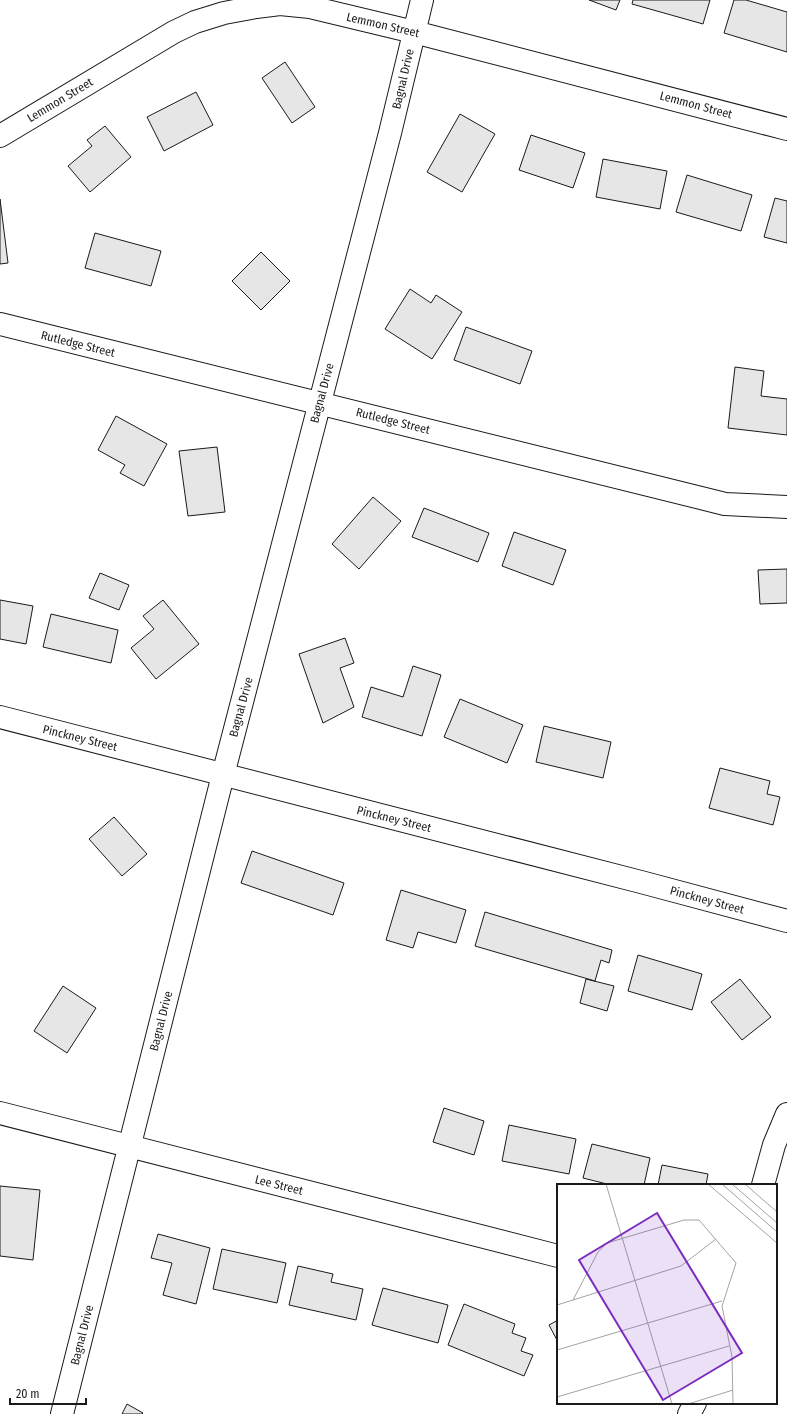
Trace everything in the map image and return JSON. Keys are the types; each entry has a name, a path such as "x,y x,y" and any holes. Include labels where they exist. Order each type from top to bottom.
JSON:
{"street":[{"name":"Bagnal Drive","path":"62,1414 223,775 390,133 422,0"},
{"name":"Lemmon Street","path":"0,136 174,32 195,22 224,13 280,4 310,8 414,32 787,129"},
{"name":"Rutledge Street","path":"0,324 725,504 787,507"},
{"name":"Pinckney Street","path":"0,718 633,880 787,921"},
{"name":"Lee Street","path":"0,1113 557,1256"},
{"path":"763,1184 774,1145 787,1114"},
{"path":"690,1414 695,1404"}],"building":[{"path":"589,0 620,0 616,10"},
{"path":"633,0 710,0 703,24 632,4"},
{"path":"734,0 746,0 787,12 787,52 724,33"},
{"path":"285,62 315,107 292,123 262,78"},
{"path":"196,92 213,125 164,151 147,117"},
{"path":"460,114 495,134 462,192 427,172"},
{"path":"105,126 131,157 90,192 68,166 92,146 87,140"},
{"path":"531,135 585,153 573,188 519,170"},
{"path":"603,159 667,171 660,209 596,197"},
{"path":"687,175 752,195 741,231 676,212"},
{"path":"775,198 787,201 787,243 764,237"},
{"path":"0,199 8,263 0,264"},
{"path":"95,233 161,251 151,286 85,268"},
{"path":"261,252 290,281 261,310 232,281"},
{"path":"410,289 431,303 436,295 462,312 432,359 385,329"},
{"path":"466,327 532,351 520,384 454,360"},
{"path":"735,367 764,371 761,396 787,399 787,435 728,428"},
{"path":"116,416 167,444 144,486 120,473 125,465 98,450"},
{"path":"217,447 225,512 188,516 179,451"},
{"path":"373,497 401,521 359,569 332,544"},
{"path":"424,508 489,533 478,562 412,537"},
{"path":"514,532 566,550 553,585 502,566"},
{"path":"787,569 787,603 760,604 758,570"},
{"path":"100,573 129,585 119,610 89,598"},
{"path":"0,600 33,606 26,644 0,639"},
{"path":"163,600 199,644 156,679 131,648 154,629 143,616"},
{"path":"51,614 118,630 111,663 43,647"},
{"path":"345,638 354,663 340,668 354,707 323,723 299,654"},
{"path":"413,666 441,675 422,736 362,717 371,687 403,697"},
{"path":"460,699 523,725 507,763 444,737"},
{"path":"544,726 611,742 603,778 536,762"},
{"path":"720,768 770,781 767,794 780,797 773,825 709,808"},
{"path":"114,817 147,854 122,876 89,839"},
{"path":"252,851 344,883 333,915 241,883"},
{"path":"401,890 466,910 456,943 418,932 413,948 386,940"},
{"path":"485,912 612,950 609,963 601,960 595,981 475,946"},
{"path":"638,955 702,974 692,1010 628,991"},
{"path":"586,979 614,986 607,1011 580,1003"},
{"path":"740,979 771,1017 742,1040 711,1002"},
{"path":"63,986 96,1008 67,1053 34,1031"},
{"path":"444,1108 484,1121 474,1155 433,1142"},
{"path":"509,1125 576,1139 569,1174 502,1161"},
{"path":"592,1144 650,1158 644,1184 607,1184 583,1178"},
{"path":"662,1165 708,1174 706,1184 658,1184"},
{"path":"0,1186 40,1190 33,1260 0,1256"},
{"path":"158,1234 210,1248 196,1304 163,1295 172,1263 151,1258"},
{"path":"222,1249 286,1263 277,1303 213,1289"},
{"path":"298,1266 333,1274 331,1282 363,1289 356,1320 289,1305"},
{"path":"383,1288 448,1305 438,1343 372,1325"},
{"path":"464,1304 515,1324 512,1333 526,1338 521,1351 533,1355 524,1376 448,1345"},
{"path":"557,1321 557,1340 549,1325"},
{"path":"127,1404 143,1413 122,1414"}]}
